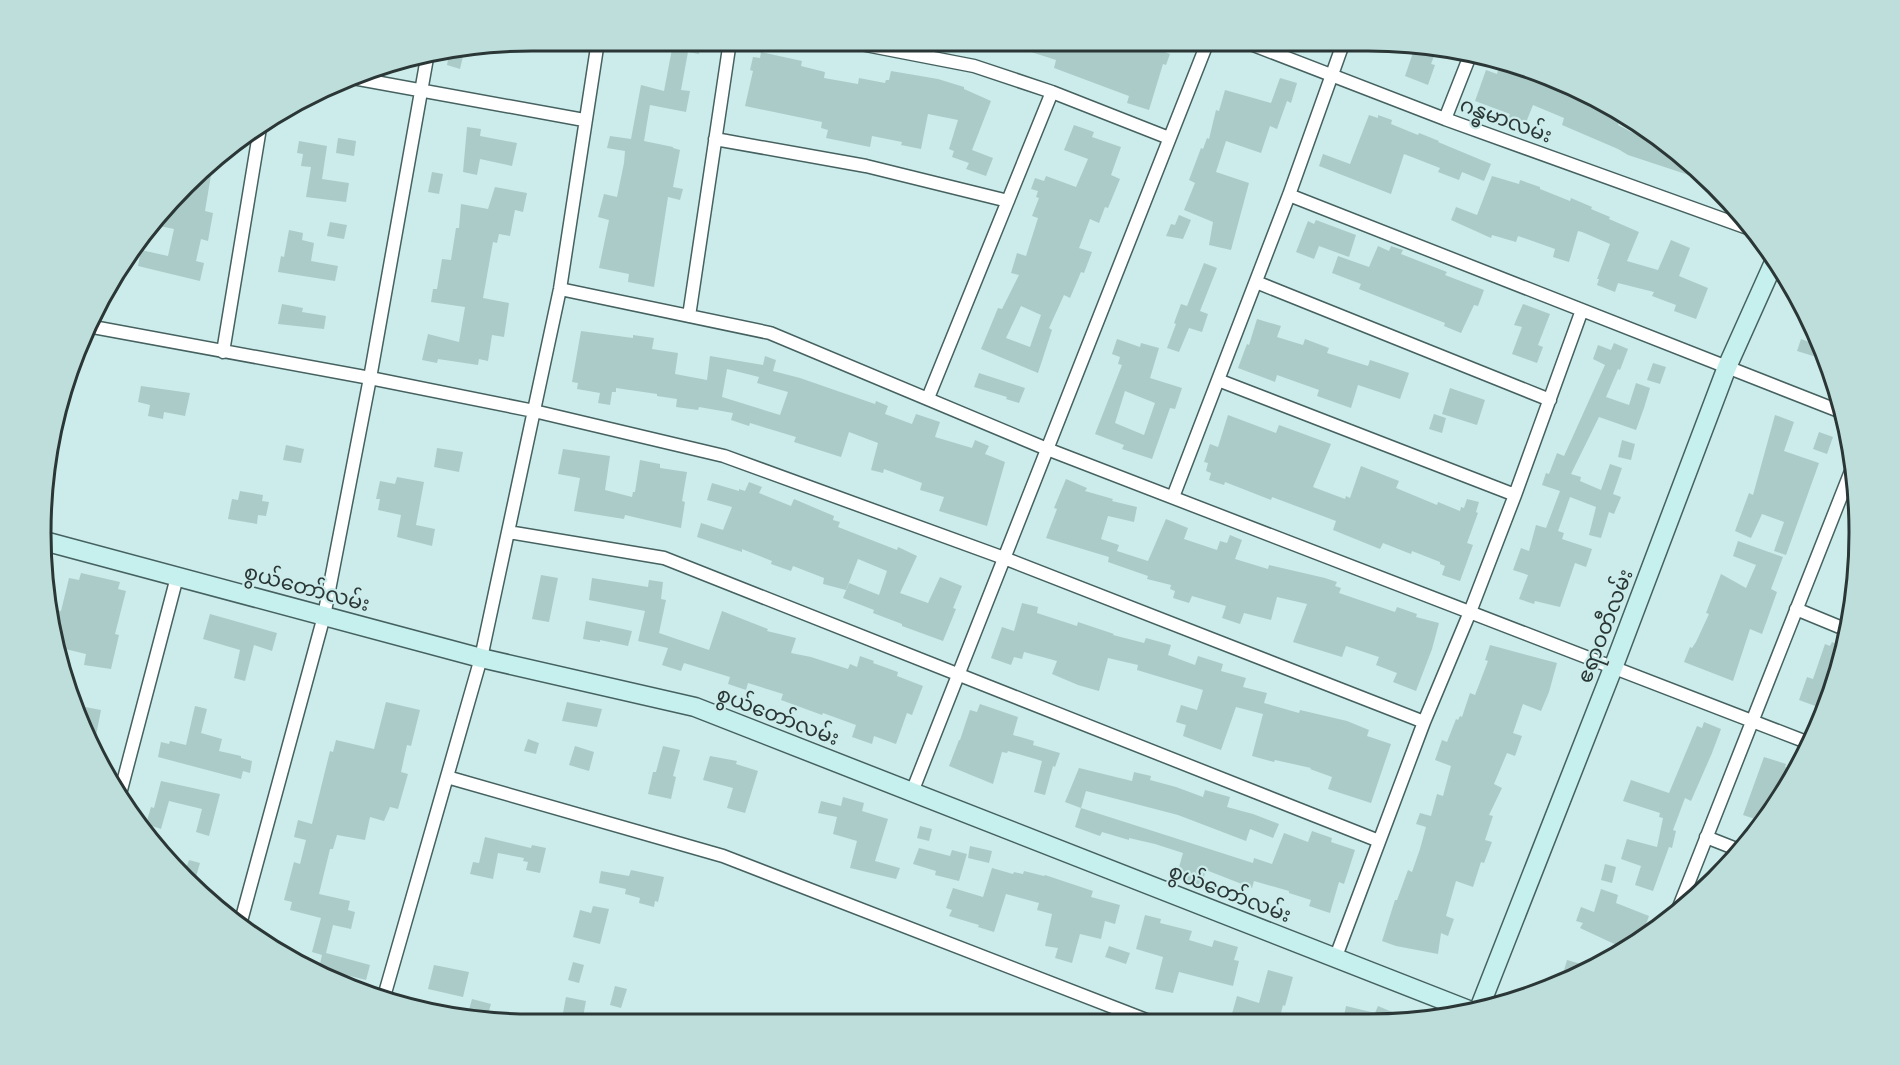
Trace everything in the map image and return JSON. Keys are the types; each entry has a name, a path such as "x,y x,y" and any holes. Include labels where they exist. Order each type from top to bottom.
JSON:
{"street":[{"path":"386,991 482,658 560,289 596,51"},
{"path":"689,316 728,51"},
{"path":"897,51 974,66 1052,92 1169,138"},
{"path":"912,792 1204,51"},
{"name":"ဂန္ဓမာလမ်း","path":"1269,51 1445,119 1737,224"},
{"path":"1173,497 1289,195 1340,51"},
{"path":"1445,119 1468,62"},
{"path":"241,916 324,616 370,378 426,63"},
{"path":"368,81 584,120"},
{"path":"928,398 1052,92"},
{"path":"223,352 259,137"},
{"path":"715,139 866,166 1008,201"},
{"path":"1289,195 1833,409"},
{"name":"ဧရာဝတီလမ်း","path":"1482,1000 1613,668 1727,367 1771,270"},
{"path":"1256,282 1550,400"},
{"path":"560,289 770,333 1047,448 1801,740"},
{"path":"1335,959 1424,722 1515,495 1582,310"},
{"path":"97,328 534,411 724,456 1004,558 1424,722"},
{"path":"1218,380 1515,495"},
{"path":"1683,897 1846,483"},
{"path":"508,532 664,558 1379,842"},
{"name":"စွယ်တော်လမ်း","path":"51,543 482,658 695,707 1457,1006"},
{"path":"123,784 177,577"},
{"path":"1796,609 1840,627"},
{"path":"447,777 723,856 1131,1014"},
{"path":"1706,837 1732,847"}],"building":[{"path":"672,51 699,51 699,54 688,52 681,90 690,91 686,112 650,105 644,141 680,150 673,187 683,189 680,200 668,197 654,287 628,282 629,274 599,268 609,220 598,217 604,194 617,197 624,163 625,151 607,148 610,136 631,139 641,85 664,91"},
{"path":"1028,51 1162,51 1170,54 1166,65 1163,64 1149,110 1127,103 1129,96 1054,68 1056,60"},
{"path":"761,52 802,61 801,66 825,72 824,78 858,84 859,78 885,83 889,80 891,71 938,79 964,87 991,101 972,150 993,158 986,176 966,169 969,163 952,157 954,151 949,149 958,120 928,114 921,149 901,145 902,142 872,136 870,147 826,138 828,130 821,128 822,122 745,106 753,71 750,70 753,57 760,58"},
{"path":"1413,53 1434,56 1431,64 1435,65 1428,85 1405,76"},
{"path":"463,56 460,69 447,65 448,59"},
{"path":"1498,69 1552,88 1580,101 1643,138 1691,176 1628,155 1562,125 1564,118 1533,105 1525,125 1508,118 1510,114 1475,101 1486,70 1497,74"},
{"path":"1280,78 1297,83 1291,103 1287,101 1277,129 1270,126 1261,153 1226,141 1216,172 1249,183 1231,250 1209,245 1213,222 1184,210 1195,183 1189,180 1201,148 1203,149 1207,138 1209,139 1216,110 1219,111 1225,90 1271,103"},
{"path":"1369,115 1378,118 1378,115 1392,120 1391,124 1439,141 1491,164 1484,181 1462,172 1459,180 1438,172 1440,168 1404,154 1391,194 1319,166 1323,154 1350,164"},
{"path":"1074,125 1094,132 1092,137 1121,147 1111,175 1120,179 1099,223 1090,219 1079,248 1092,252 1084,273 1081,272 1070,298 1064,295 1049,328 1052,330 1038,373 981,349 998,308 1002,309 1019,275 1011,273 1017,253 1026,256 1038,218 1032,216 1039,198 1036,197 1038,191 1031,189 1035,178 1044,181 1046,176 1076,187 1088,159 1064,150","holes":["1021,306 1041,315 1030,347 1006,338"]},
{"path":"467,127 481,129 480,136 517,143 512,166 480,159 477,175 463,172"},
{"path":"338,138 356,141 354,156 336,153"},
{"path":"299,141 327,146 322,179 349,183 346,202 306,197 311,167 301,166 303,154 297,153"},
{"path":"432,172 443,174 439,194 428,192"},
{"path":"211,174 205,211 213,213 208,241 201,239 196,261 204,263 200,281 138,266 143,250 168,256 174,229 161,226"},
{"path":"1492,176 1519,184 1520,180 1570,201 1571,198 1639,232 1627,261 1658,270 1671,240 1690,248 1679,276 1708,288 1696,319 1674,311 1676,305 1652,296 1654,292 1618,283 1615,292 1597,285 1599,279 1597,279 1610,244 1582,232 1578,231 1569,262 1553,257 1555,249 1518,236 1516,242 1492,235 1491,238 1451,220 1456,207 1477,215"},
{"path":"495,187 527,193 523,212 515,210 510,236 499,234 497,243 493,242 483,298 509,303 504,337 492,335 488,361 479,359 478,365 438,359 437,363 422,360 428,334 459,342 465,307 431,302 433,289 437,289 442,259 451,260 456,228 459,228 461,204 488,209"},
{"path":"1179,215 1191,220 1183,239 1166,236 1171,224 1175,225"},
{"path":"1316,220 1356,235 1349,257 1319,246 1314,259 1296,252 1308,221 1314,224"},
{"path":"330,222 347,225 344,239 327,236"},
{"path":"289,230 303,233 302,240 314,243 311,261 338,266 335,281 278,272 281,256 284,257"},
{"path":"1378,246 1389,251 1391,246 1403,250 1401,254 1484,290 1478,306 1474,305 1461,333 1444,326 1445,323 1359,289 1361,284 1332,273 1338,256 1369,267"},
{"path":"1204,263 1217,268 1200,311 1208,314 1202,332 1189,328 1179,352 1167,348 1181,304 1187,306"},
{"path":"282,304 303,308 302,312 326,316 324,329 278,324"},
{"path":"1523,304 1550,314 1538,345 1543,347 1537,363 1512,354 1522,327 1514,325"},
{"path":"1257,319 1281,326 1277,337 1303,345 1305,339 1329,348 1327,353 1368,366 1370,360 1409,373 1400,399 1358,385 1351,408 1317,396 1319,390 1277,375 1275,382 1238,368 1247,344 1249,345"},
{"path":"581,331 633,338 633,335 654,338 652,349 678,353 675,374 707,380 710,356 763,365 765,356 776,360 773,371 875,404 876,401 888,406 885,414 912,424 916,414 940,422 935,437 972,448 975,440 989,446 985,454 1005,462 987,526 939,511 944,497 920,490 922,483 884,469 883,473 871,470 878,443 849,432 841,457 794,442 796,437 750,423 749,426 731,420 733,413 699,407 698,410 676,407 677,399 616,388 616,392 612,392 610,405 598,403 600,393 577,389 578,383 572,382","holes":["727,369 759,377 757,383 788,392 780,415 722,397"]},
{"path":"1117,339 1140,347 1141,343 1159,348 1150,378 1182,388 1175,409 1170,408 1152,459 1122,449 1124,445 1095,434 1122,365 1118,364 1120,357 1112,354","holes":["1125,391 1155,403 1144,435 1115,423"]},
{"path":"1801,339 1809,342 1815,357 1797,351"},
{"path":"1614,343 1628,349 1606,397 1629,405 1636,383 1650,388 1644,408 1636,430 1599,417 1571,474 1581,477 1580,481 1601,490 1610,464 1622,468 1613,494 1621,497 1614,514 1609,512 1601,538 1589,535 1596,507 1570,497 1558,531 1564,533 1562,539 1592,549 1586,567 1575,563 1560,607 1535,601 1534,604 1519,599 1528,575 1513,570 1521,548 1529,551 1536,525 1546,528 1560,491 1542,485 1546,473 1549,474 1557,453 1564,456 1605,365 1593,359 1598,345 1611,350"},
{"path":"1653,363 1666,367 1660,384 1647,380"},
{"path":"979,373 1025,388 1019,403 974,387"},
{"path":"141,386 190,393 185,416 164,412 163,419 148,416 150,405 138,402"},
{"path":"1450,388 1485,400 1477,425 1442,414"},
{"path":"1434,414 1446,418 1442,433 1429,429"},
{"path":"1228,415 1276,433 1279,425 1331,444 1313,487 1345,499 1346,496 1350,498 1361,466 1399,481 1396,488 1437,505 1438,502 1460,511 1461,507 1464,508 1467,499 1479,502 1476,512 1478,513 1467,543 1473,545 1460,581 1442,575 1445,566 1440,562 1383,543 1380,549 1333,530 1336,521 1272,497 1271,500 1225,482 1224,485 1209,480 1211,473 1206,471 1208,463 1204,462 1210,444 1218,447"},
{"path":"1775,415 1794,422 1784,451 1819,463 1786,555 1774,551 1784,522 1762,514 1751,538 1735,531 1749,493 1753,495"},
{"path":"1819,432 1833,437 1827,454 1813,449"},
{"path":"1622,440 1635,444 1631,460 1618,457"},
{"path":"286,445 304,449 301,463 283,460"},
{"path":"437,448 463,452 459,472 434,467"},
{"path":"563,449 610,456 605,490 632,497 635,492 640,460 660,464 660,468 687,472 682,501 685,502 681,528 625,515 624,519 574,511 580,478 558,474"},
{"path":"397,477 424,482 416,525 435,529 432,546 397,537 401,515 378,510 380,499 376,499 380,481 395,484"},
{"path":"1066,479 1087,488 1085,491 1137,507 1134,522 1108,516 1101,539 1119,545 1117,551 1148,561 1166,519 1188,528 1184,539 1217,550 1220,541 1227,543 1230,535 1242,540 1235,559 1268,569 1269,565 1325,578 1337,582 1335,586 1341,588 1339,593 1395,612 1397,607 1417,614 1416,617 1439,623 1416,691 1393,682 1397,673 1376,665 1379,657 1346,646 1342,657 1293,642 1307,604 1277,597 1271,620 1244,613 1240,624 1222,618 1226,606 1192,596 1189,603 1173,598 1175,591 1170,589 1171,585 1147,579 1148,576 1108,562 1109,557 1046,538 1057,509 1054,508"},
{"path":"749,482 762,487 759,493 791,506 794,499 834,516 833,520 840,522 838,527 897,550 898,547 917,556 900,593 928,603 940,577 962,586 953,608 956,609 943,641 902,626 902,624 873,613 874,610 843,598 849,583 879,595 887,571 858,559 846,590 823,584 824,578 793,566 791,571 771,564 772,561 742,549 742,552 697,537 701,523 723,530 732,507 707,500 712,483 745,491"},
{"path":"240,491 263,495 262,501 269,502 266,516 258,515 257,524 228,519 232,499 238,500"},
{"path":"1738,541 1783,557 1771,589 1777,592 1762,634 1750,629 1733,681 1684,662 1709,614 1706,613 1721,574 1746,588 1756,565 1733,556"},
{"path":"81,573 120,582 118,589 126,591 115,634 119,635 111,669 84,665 86,654 65,649 57,610 61,611 69,578 79,580"},
{"path":"541,575 558,578 549,622 532,619"},
{"path":"592,578 648,587 649,580 663,582 661,599 666,600 659,633 709,650 722,611 768,629 767,631 796,638 791,653 848,669 850,664 857,667 860,656 898,672 897,676 923,686 912,715 907,713 896,744 874,736 872,744 852,737 856,725 781,700 783,694 748,683 746,690 728,684 730,677 684,663 681,671 662,665 668,648 638,641 645,611 589,600"},
{"path":"1022,603 1038,607 1037,613 1077,626 1078,622 1144,643 1146,638 1171,645 1168,655 1195,665 1198,656 1223,664 1221,671 1246,678 1243,687 1267,693 1264,703 1299,713 1300,710 1347,721 1369,730 1367,736 1391,744 1371,803 1328,789 1332,777 1311,768 1252,756 1263,714 1236,707 1221,750 1183,736 1186,725 1176,722 1181,705 1197,710 1203,690 1137,670 1138,665 1108,658 1099,691 1052,674 1057,661 1024,652 1022,659 1014,657 1011,665 991,658 1002,627 1014,631"},
{"path":"210,614 277,633 272,651 254,645 245,681 234,678 240,650 203,639"},
{"path":"586,621 632,631 628,646 583,639"},
{"path":"1832,642 1836,644 1816,706 1799,700 1807,677 1813,679 1825,644 1830,646"},
{"path":"1490,645 1557,663 1549,692 1541,711 1523,704 1513,733 1522,736 1515,756 1507,753 1494,784 1502,788 1489,815 1493,816 1485,840 1492,842 1484,863 1481,862 1473,887 1456,881 1446,916 1454,919 1448,936 1441,933 1438,954 1396,946 1382,941 1395,900 1397,900 1408,870 1412,872 1420,849 1426,827 1416,824 1420,813 1431,816 1437,794 1443,796 1451,766 1435,760 1442,740 1447,742 1456,719 1462,717 1470,693 1475,695 1488,661 1485,660"},
{"path":"386,702 420,710 411,746 407,745 401,772 408,774 398,809 390,807 384,821 370,817 365,840 337,835 333,849 330,849 319,894 350,901 348,910 355,912 351,929 333,925 326,953 370,965 366,980 346,976 320,964 322,955 312,952 321,918 290,910 292,902 284,900 294,862 300,864 306,840 294,837 298,820 312,824 330,751 333,752 336,740 374,749"},
{"path":"567,702 602,709 597,727 562,721"},
{"path":"980,704 1018,717 1013,735 1034,741 1033,745 1060,753 1055,767 1053,766 1045,795 1034,792 1042,761 1008,751 1007,753 1002,752 993,784 949,766 970,710 977,712"},
{"path":"195,706 207,709 201,733 222,739 219,751 252,761 250,773 243,771 241,779 158,757 161,742 169,744 170,741 186,745"},
{"path":"84,707 101,710 96,735"},
{"path":"1704,722 1721,729 1691,801 1685,798 1673,830 1676,831 1672,848 1669,847 1653,891 1635,885 1641,866 1621,859 1627,839 1657,847 1663,818 1659,817 1660,813 1623,801 1631,780 1669,793 1697,726 1702,728"},
{"path":"528,739 539,743 536,754 524,751"},
{"path":"575,746 594,752 589,771 569,765"},
{"path":"663,746 680,750 673,776 676,777 671,799 648,794"},
{"path":"710,756 737,761 736,764 758,771 745,813 727,808 733,788 703,780"},
{"path":"1764,757 1786,764 1784,773 1754,819 1743,815"},
{"path":"1079,768 1132,781 1134,772 1151,776 1150,780 1203,797 1205,790 1230,797 1227,807 1279,824 1273,838 1250,829 1246,841 1178,815 1086,791 1081,808 1065,802"},
{"path":"161,781 220,794 209,836 196,832 202,809 169,801 161,829 151,826 147,821 151,807 154,808"},
{"path":"843,797 864,803 862,811 888,819 875,861 900,868 896,879 850,868 857,841 833,834 837,817 818,813 821,801 841,806"},
{"path":"1081,808 1253,863 1254,858 1272,864 1284,833 1308,842 1312,831 1332,838 1331,842 1355,850 1344,884 1339,882 1330,913 1309,906 1311,900 1289,893 1289,891 1254,881 1252,888 1206,870 1201,886 1176,878 1183,853 1102,832 1100,836 1075,827"},
{"path":"920,826 932,829 929,841 917,838"},
{"path":"485,837 531,848 532,845 546,848 540,873 526,870 528,862 523,861 524,858 498,853 493,879 470,874 473,862 479,863"},
{"path":"970,846 992,851 989,863 968,858"},
{"path":"919,848 950,856 952,850 967,854 959,881 935,875 936,871 913,864"},
{"path":"189,860 200,863 196,877 186,867"},
{"path":"1605,864 1616,867 1612,883 1601,880"},
{"path":"992,868 1013,874 1014,872 1023,874 1024,871 1045,875 1093,891 1091,897 1120,905 1115,924 1105,921 1101,939 1080,934 1072,963 1055,958 1058,948 1045,946 1052,914 1037,910 1039,903 1006,894 994,932 949,916 952,910 946,908 953,888 983,897"},
{"path":"631,870 664,877 658,902 655,901 654,907 639,903 640,898 625,894 626,889 599,883 601,871 629,876"},
{"path":"1601,889 1618,895 1616,903 1649,916 1646,925 1615,945 1580,928 1583,923 1576,921 1581,907 1594,912"},
{"path":"593,906 609,909 600,944 573,937 580,910 591,913"},
{"path":"1145,915 1161,919 1160,923 1192,931 1189,940 1212,947 1214,940 1238,947 1234,960 1239,961 1233,986 1179,972 1173,993 1155,989 1163,957 1136,949"},
{"path":"1109,946 1130,953 1126,964 1105,957"},
{"path":"1567,960 1580,964 1580,964 1564,972"},
{"path":"573,962 584,965 579,983 568,980"},
{"path":"434,965 469,972 463,997 428,989"},
{"path":"1268,970 1293,977 1281,1014 1232,1014 1237,996 1259,1003"},
{"path":"615,986 627,989 621,1008 610,1005"},
{"path":"566,997 586,1001 584,1014 563,1013"},
{"path":"472,999 491,1004 489,1012 469,1010"},
{"path":"1346,1006 1375,1013 1378,1006 1395,1013 1368,1014 1344,1014"}]}
